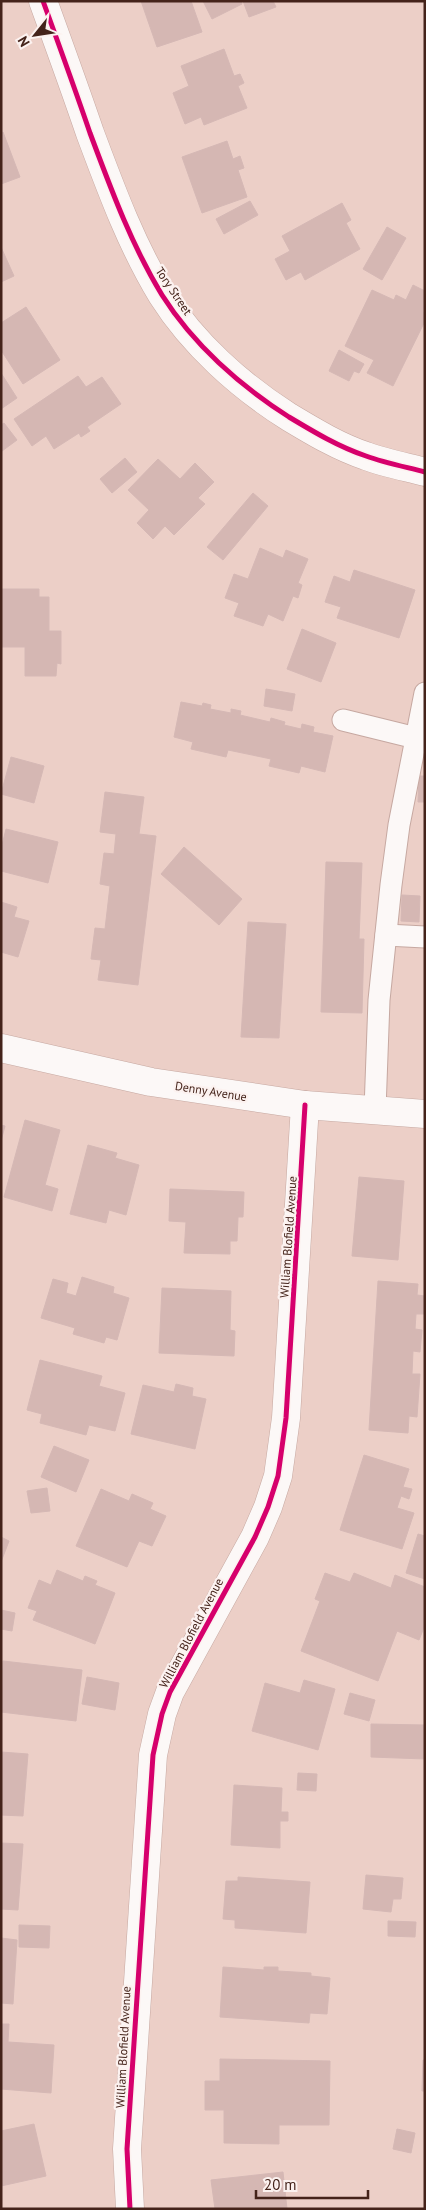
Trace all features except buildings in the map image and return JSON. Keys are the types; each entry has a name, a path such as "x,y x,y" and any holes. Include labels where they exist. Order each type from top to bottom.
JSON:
{"street":[{"name":"Tory Street","path":"43,1 117,208 163,296 186,326 217,360 245,386 269,404 316,433 366,456 425,472"},
{"name":"Denny Avenue","path":"1,1048 151,1082 305,1106 425,1114"},
{"name":"William Blofield Avenue","path":"130,2209 127,2149 153,1756 162,1714 170,1692 255,1536 268,1507 278,1476 286,1418 305,1106"}],"lane":[{"path":"375,1110 378,1000 399,825 425,693"},
{"path":"342,720 416,738"},
{"path":"386,936 425,937"}],"cycle path":[{"path":"43,1 98,154 131,236 151,276 174,313 203,347 235,378 298,423 356,452 381,461 425,472"},
{"path":"130,2209 127,2149 153,1755 162,1714 170,1692 255,1537 268,1507 278,1476 286,1418 305,1105"}]}
